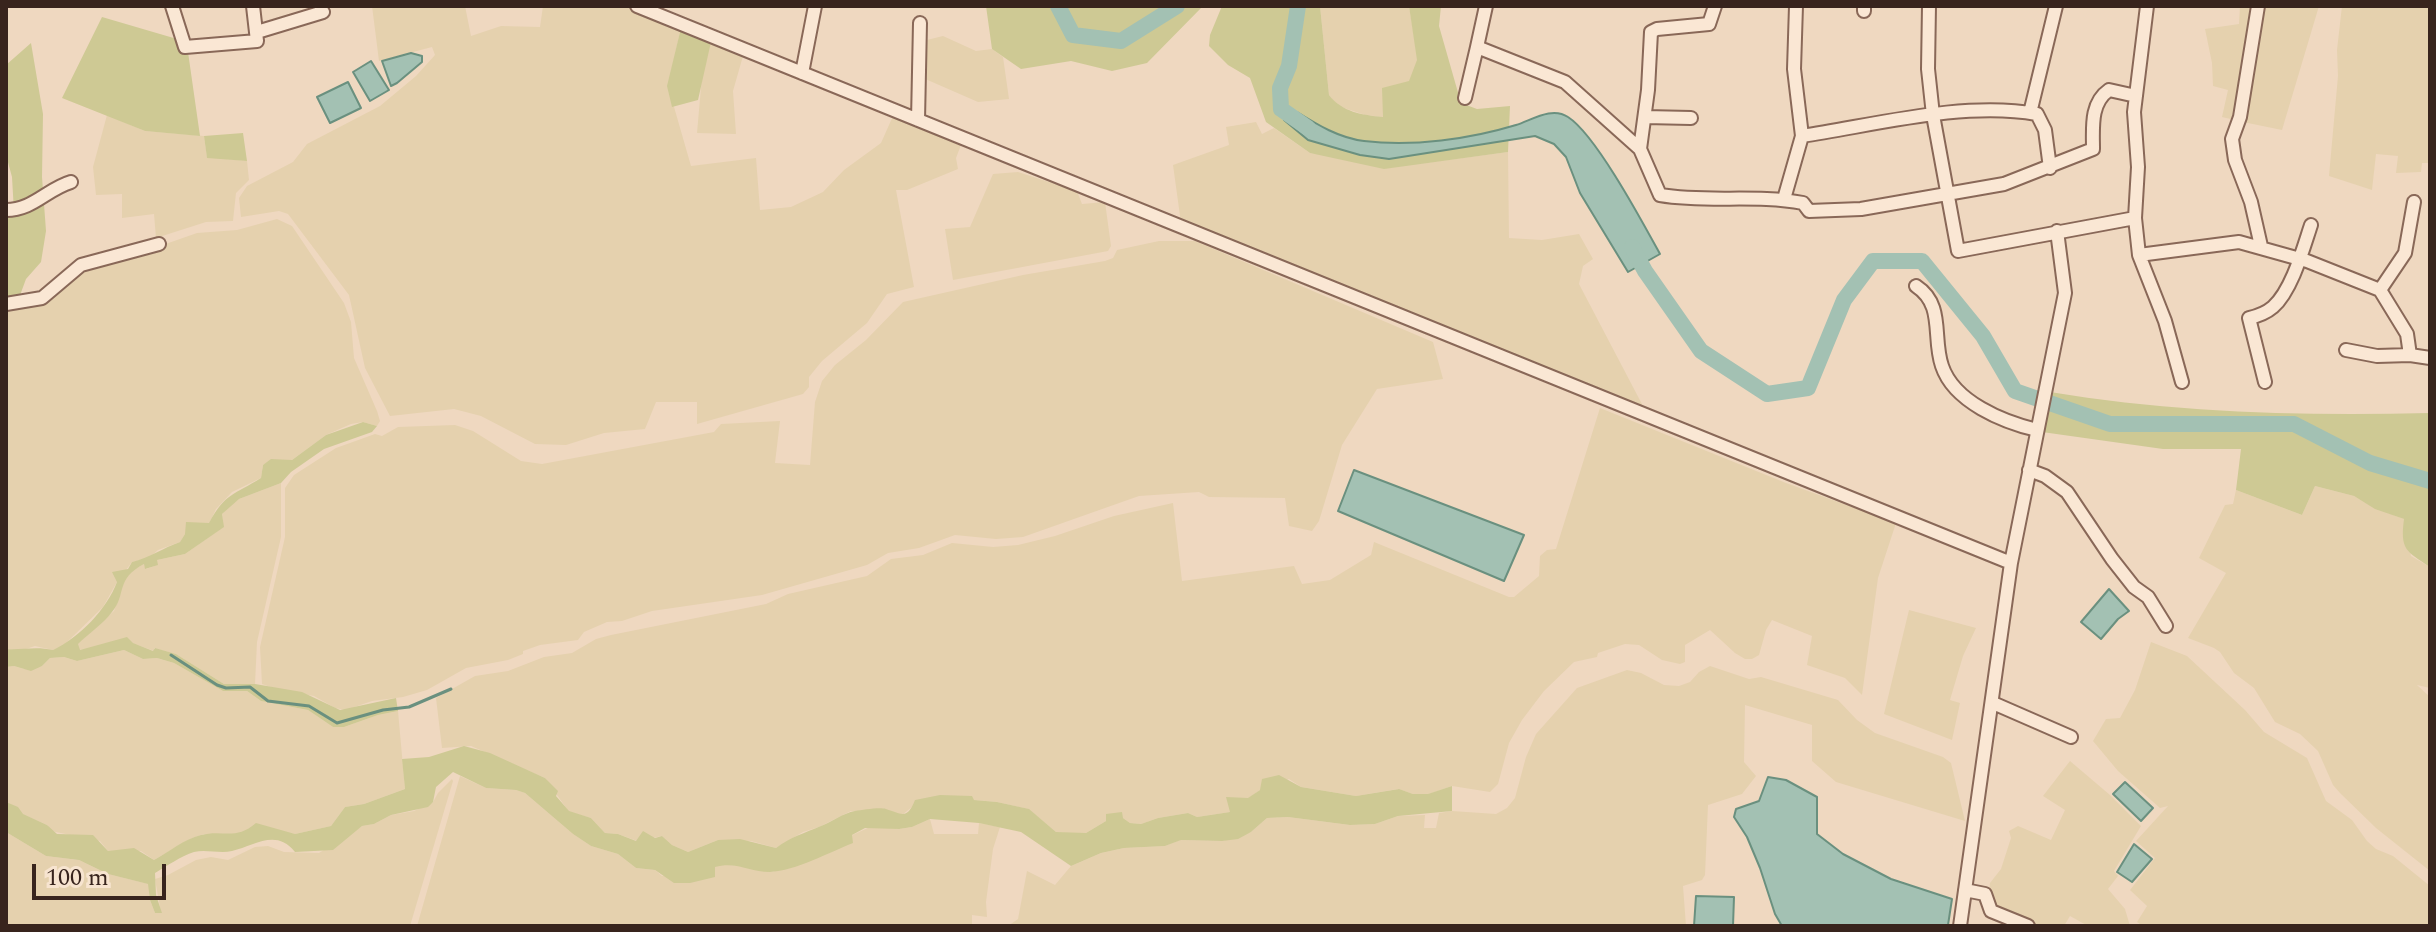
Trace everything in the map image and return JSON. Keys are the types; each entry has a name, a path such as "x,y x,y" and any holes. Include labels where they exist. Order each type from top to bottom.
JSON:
{"street":[{"path":"172,6 185,47 257,41 253,6"},
{"path":"637,6 2011,563"},
{"path":"802,73 815,6"},
{"path":"1465,98 1486,6"},
{"path":"1640,149 1651,32 1709,24 1715,6"},
{"path":"1784,199 1802,136 1794,69 1796,6"},
{"path":"1929,6 1928,69 1933,115 1958,251 2135,218"},
{"path":"2030,113 2056,6"},
{"path":"2147,6 2134,112 2138,167 2135,218 2139,255 2165,321 2182,382"},
{"path":"2258,6 2240,117 2232,139 2235,160 2251,202 2261,246"},
{"path":"257,32 323,12"},
{"path":"918,120 920,23"},
{"path":"1477,47 1565,82 1640,149 1660,195 1684,199 1784,199 1803,203 1809,211 1861,209 1948,196 2004,184 2050,168 2074,154 2093,149 2096,106 2105,92 2109,90 2136,96"},
{"path":"1802,136 1933,115 1984,110 2030,113 2037,114 2045,130 2050,168"},
{"path":"1645,117 1691,118"},
{"path":"6,210 30,206 58,185 71,182"},
{"path":"2380,290 2405,253 2414,202"},
{"path":"2265,382 2249,318 2272,308 2300,259 2311,225"},
{"path":"1960,926 2011,563 2065,293 2057,231"},
{"path":"2139,255 2239,242 2300,259 2380,290 2407,334 2410,355"},
{"path":"6,304 42,298 81,265 159,244"},
{"path":"1916,286 1926,293 1934,307 1942,368 1957,387 1992,416 2012,424 2038,424"},
{"path":"2346,350 2377,356 2430,358"},
{"path":"2029,470 2045,476 2067,492 2112,559 2134,587 2148,597 2166,626"},
{"path":"1993,703 2071,737"},
{"path":"1965,890 1985,894 1991,911 2028,926"}],"shaded area":[{"path":"372,6 465,6 471,36 501,26 540,27 543,6 628,6 681,28 668,86 691,166 756,158 760,210 791,207 823,192 844,170 881,143 893,116 961,145 956,158 958,169 907,190 896,190 914,287 887,294 867,323 822,361 809,377 809,387 803,394 697,424 697,402 656,402 645,429 604,433 566,445 535,444 481,416 454,409 390,416 365,368 349,295 288,214 279,211 241,217 239,198 247,186 293,162 307,144 380,106 416,76 435,55 432,47 379,61"},
{"path":"986,6 1203,6 1147,63 1112,71 1071,61 1021,69 992,49"},
{"path":"1222,6 1320,6 1329,95 1346,109 1383,117 1382,88 1409,81 1417,60 1409,6 1441,6 1439,26 1461,103 1477,109 1510,106 1508,152 1384,169 1310,153 1266,122 1250,78 1228,65 1209,46 1210,35"},
{"path":"1320,6 1409,6 1418,60 1410,81 1383,117 1338,106 1329,95"},
{"path":"2240,6 2254,6 2235,120 2222,117 2228,90 2213,86 2205,29 2239,24"},
{"path":"2260,6 2319,6 2282,130 2243,122"},
{"path":"2342,6 2430,6 2430,163 2422,163 2421,172 2396,173 2398,156 2376,154 2372,190 2329,176"},
{"path":"102,17 177,39 188,52 200,136 145,131 62,98"},
{"path":"681,28 711,42 698,100 672,107 667,86"},
{"path":"943,36 976,51 992,49 1003,57 1009,99 978,102 923,78 923,41"},
{"path":"711,42 743,56 733,91 736,134 697,133 702,76"},
{"path":"31,43 43,114 42,177 46,231 41,262 26,279 19,298 6,299 6,213 14,212 12,177 6,155 6,65"},
{"path":"411,53 422,56 422,62 391,86 382,61"},
{"path":"371,61 389,90 370,101 353,72"},
{"path":"348,82 361,108 330,123 317,97"},
{"path":"1297,112 1346,137 1383,143 1461,138 1516,125 1549,113 1562,114 1579,127 1605,160 1660,254 1628,272 1580,193 1566,157 1554,144 1535,136 1389,159 1360,155 1308,140 1284,120"},
{"path":"107,115 145,131 204,136 207,157 247,161 249,180 236,193 233,221 206,222 156,238 154,214 122,218 122,194 96,195 93,167"},
{"path":"1256,122 1262,134 1274,128 1310,153 1417,164 1508,152 1509,238 1542,240 1579,234 1593,259 1583,266 1579,284 1644,408 1181,223 1173,165 1229,145 1226,127"},
{"path":"243,133 247,161 207,158 204,136"},
{"path":"1018,172 1077,191 1082,204 1105,202 1111,246 1108,251 953,280 945,229 970,227 993,174"},
{"path":"277,219 292,226 344,303 351,322 354,358 377,411 380,421 377,426 363,422 351,424 326,435 292,460 277,460 263,465 261,478 232,492 216,509 209,524 199,524 180,542 158,550 149,558 132,562 103,607 64,645 53,650 35,646 23,650 6,649 6,309 31,306 83,267 140,253 197,233 237,230"},
{"path":"1159,241 1195,241 1433,342 1443,379 1377,389 1342,445 1319,521 1312,531 1289,526 1285,498 1209,497 1199,492 1139,496 1023,537 996,539 955,535 919,548 888,553 867,565 762,595 652,611 622,621 607,622 584,632 578,640 540,645 508,660 466,668 427,690 372,701 346,710 335,708 314,696 262,684 260,647 285,537 285,488 294,475 336,448 375,434 382,436 398,427 455,425 473,431 521,461 542,464 714,432 721,424 780,421 775,463 810,465 815,402 822,381 903,302 1023,275 1105,261 1113,258 1117,250"},
{"path":"2050,392 2144,405 2240,412 2430,413 2430,567 2406,549 2404,519 2375,509 2354,496 2315,486 2302,515 2236,490 2241,449 2163,449 2042,432"},
{"path":"1600,408 1786,483 1896,523 1878,578 1862,695 1845,678 1807,665 1812,636 1772,620 1759,655 1752,659 1735,653 1710,630 1685,645 1685,662 1680,664 1662,660 1639,645 1625,644 1598,653 1597,657 1574,662 1544,691 1522,720 1509,743 1498,784 1490,792 1452,786 1429,794 1413,794 1398,789 1356,796 1301,787 1289,779 1260,790 1230,812 1197,817 1188,813 1141,824 1106,814 1106,821 1086,833 1073,834 1056,832 1028,809 974,800 912,807 902,815 851,811 803,832 776,848 751,841 718,840 688,852 672,845 662,836 637,841 605,833 591,818 569,812 545,778 471,746 442,748 436,698 475,676 508,671 544,657 572,653 596,639 611,635 766,604 788,594 867,576 891,559 923,555 952,543 993,547 1018,545 1114,516 1173,503 1182,581 1294,566 1302,584 1330,580 1371,555 1374,542 1514,597 1539,576 1540,556 1547,550 1556,549"},
{"path":"363,422 377,426 372,432 324,449 291,472 281,483 239,499 222,514 224,527 185,554 157,560 158,565 145,569 144,564 135,570 125,581 112,612 78,644 80,650 127,637 133,643 153,651 155,648 176,654 224,684 255,684 302,692 340,710 396,698 398,711 344,727 333,727 308,710 261,701 247,691 223,691 174,663 157,658 143,659 124,650 77,661 64,657 50,658 31,671 6,667 6,649 53,650 73,638 91,622 112,592 117,582 112,572 128,569 132,562 180,542 185,534 186,522 209,523 225,500 261,478 263,465 271,459 292,460 326,435"},
{"path":"1354,470 1524,535 1504,581 1338,511"},
{"path":"281,483 281,537 257,642 255,684 224,684 176,654 154,648 154,651 132,643 79,650 77,644 114,611 125,578 134,569 144,564 146,569 157,565 157,560 185,554 223,527 222,514 231,504"},
{"path":"2315,486 2354,496 2404,519 2411,556 2430,567 2430,688 2417,685 2430,697 2430,871 2376,828 2340,793 2333,785 2318,751 2300,734 2275,722 2254,688 2234,673 2220,652 2188,638 2226,573 2199,558 2225,505 2233,504 2236,490 2302,515"},
{"path":"2109,589 2129,611 2101,639 2081,622"},
{"path":"1909,610 1976,628 1963,656 1950,700 1960,703 1952,740 1884,714"},
{"path":"2151,642 2187,656 2264,732 2307,758 2326,801 2352,820 2376,849 2393,856 2430,886 2430,926 2143,926 2137,922 2147,906 2130,890 2155,858 2136,841 2168,806 2160,808 2118,771 2093,741 2106,719 2120,718 2135,690"},
{"path":"124,650 143,659 157,658 174,663 223,691 247,691 261,701 308,710 333,727 344,727 398,711 405,789 364,804 345,807 331,826 295,834 250,828 241,834 204,834 154,860 141,851 108,851 100,841 51,831 47,825 22,814 6,802 6,667 24,669 42,666 50,658 64,657 77,661"},
{"path":"1710,666 1749,679 1761,677 1838,700 1875,733 1943,757 1951,763 1965,821 1836,782 1812,761 1812,725 1745,705 1744,762 1756,776 1742,794 1708,805 1705,875 1702,880 1683,886 1686,926 1008,926 1018,919 1027,871 1055,885 1071,866 1101,853 1124,848 1165,846 1180,840 1222,841 1251,832 1267,818 1288,817 1350,825 1375,824 1398,816 1425,815 1424,828 1436,828 1439,813 1496,814 1507,808 1515,798 1536,734 1577,688 1627,670 1641,673 1664,685 1679,686 1690,682"},
{"path":"464,746 490,753 545,778 558,791 556,796 569,811 591,818 605,833 636,841 643,831 655,838 662,836 672,845 688,852 718,840 740,839 776,848 851,812 879,808 904,814 915,800 940,795 972,796 974,800 1029,809 1056,832 1086,833 1106,821 1106,814 1122,812 1123,818 1130,823 1141,824 1188,813 1197,817 1230,812 1226,797 1248,798 1260,790 1262,779 1279,775 1301,787 1356,796 1399,789 1413,794 1428,794 1452,786 1452,811 1398,816 1375,824 1350,825 1288,817 1267,818 1238,839 1181,840 1165,846 1124,848 1101,853 1071,866 1021,832 979,823 930,819 899,829 865,828 852,835 853,843 780,871 723,865 715,867 715,877 674,883 655,870 636,868 618,854 591,846 525,793 486,788 453,772 436,787 433,802 428,807 391,815 362,826 333,850 295,852 288,845 273,840 232,851 199,851 184,856 155,873 156,895 162,913 155,913 148,884 108,874 79,860 46,856 6,832 6,802 57,834 93,835 108,851 134,848 154,860 195,837 242,832 256,823 295,834 331,826 345,807 364,804 405,789 402,759 429,757"},
{"path":"2070,761 2141,826 2114,871 2118,876 2108,889 2125,909 2130,926 2088,926 2070,916 2064,926 2033,926 1996,910 1989,893 1990,883 2001,869 2011,838 2009,831 2018,826 2051,840 2065,810 2043,796"},
{"path":"460,776 486,788 525,793 591,846 618,854 636,868 655,870 662,876 728,864 773,872 872,826 899,829 930,819 934,834 978,834 979,823 1000,827 993,849 987,917 972,915 972,926 417,926"},
{"path":"1768,777 1786,780 1817,797 1817,834 1843,854 1891,879 1952,899 1948,925 1782,926 1747,837 1734,817 1736,809 1759,801"},
{"path":"452,779 410,926 6,926 6,832 46,856 79,860 108,874 149,884 155,913 161,913 155,879 196,860 211,857 228,860 255,847 268,846 284,852 319,853 362,826 391,815 414,811 433,802"},
{"path":"2125,782 2153,808 2141,821 2113,794"},
{"path":"2134,844 2152,859 2132,882 2117,872"},
{"path":"1696,896 1734,897 1733,926 1694,926"}],"waterway":[{"path":"1058,6 1073,35 1121,41 1177,6"},
{"path":"1298,6 1289,66 1280,88 1281,109 1308,128"},
{"path":"1632,247 1645,271 1701,351 1767,394 1808,388 1844,300 1873,261 1922,261 1983,336 2015,391 2110,424 2294,424 2370,463 2430,481"},
{"path":"171,655 217,685 226,688 250,687 268,701 309,706 337,723 383,710 409,707 451,689"}]}
